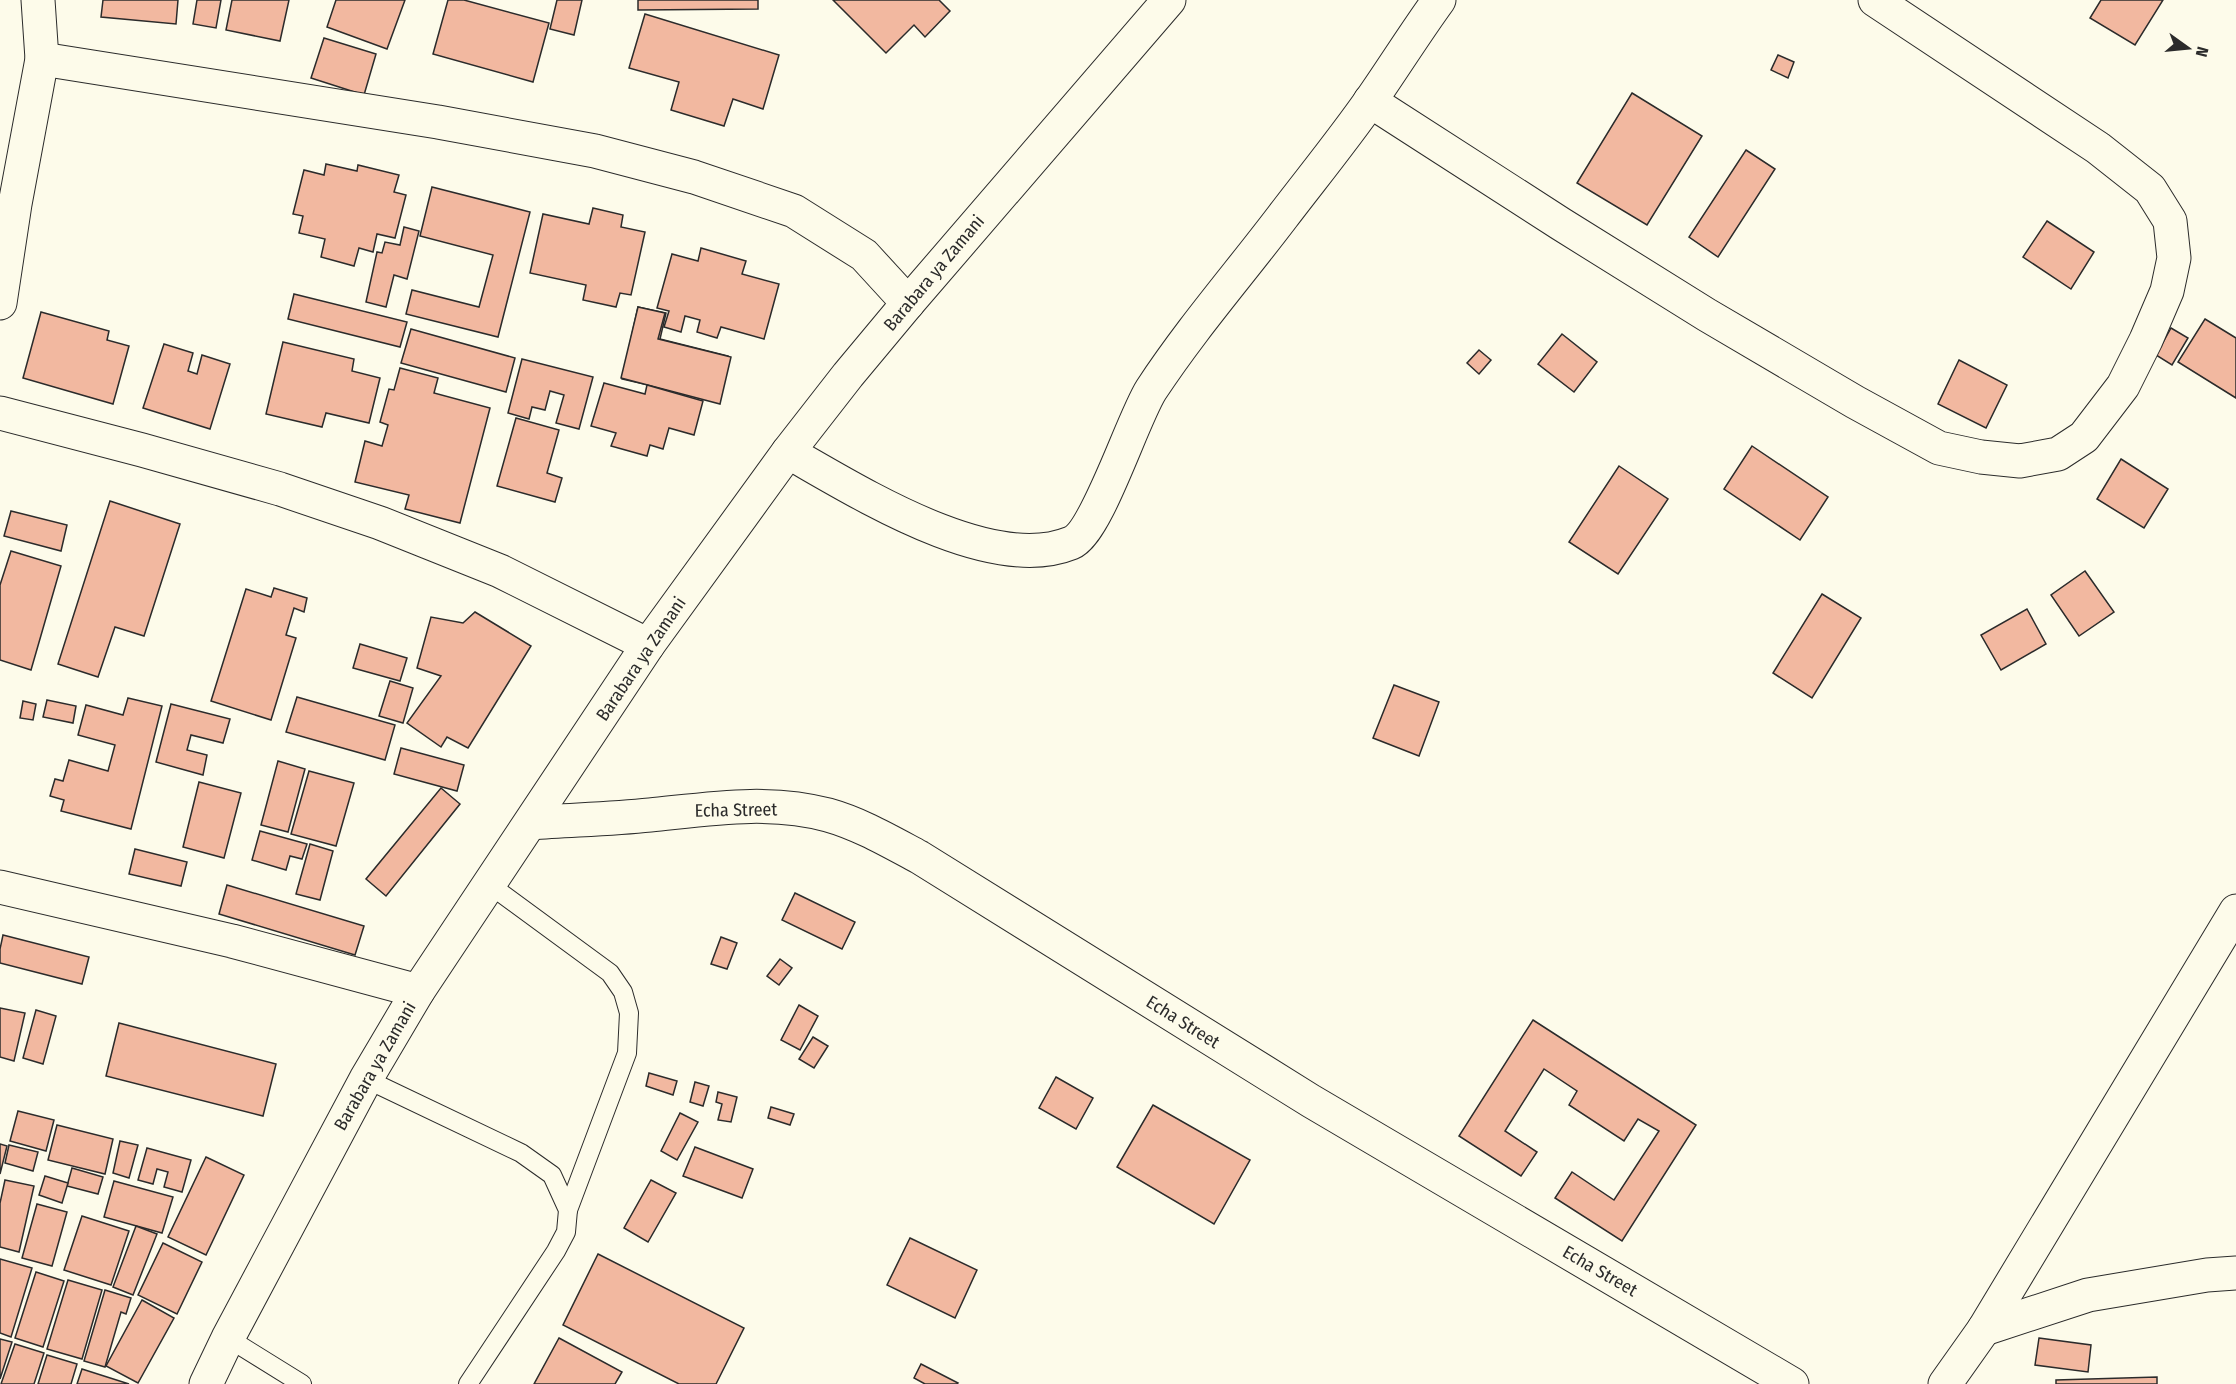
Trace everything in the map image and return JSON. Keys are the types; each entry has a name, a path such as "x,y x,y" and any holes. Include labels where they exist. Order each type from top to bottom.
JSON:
{"street":[{"path":"0,303 15,204 42,59 38,0"},
{"name":"Barabara ya Zamani","path":"206,1384 228,1338 366,1079 418,991 648,645 788,452 908,303 1169,0"},
{"path":"788,452 886,507 941,532 1003,548 1048,550 1073,542 1085,531 1099,504 1150,393 1190,335 1370,101 1439,0"},
{"path":"1370,101 1560,224 1707,315 1855,402 1939,448 1981,457 2020,461 2058,454 2084,437 2122,386 2146,340 2167,291 2174,258 2170,221 2150,189 2098,148 1875,0"},
{"path":"42,59 438,122 595,151 694,177 794,211 864,255 908,303"},
{"path":"0,413 280,489 380,523 500,570 648,645"},
{"name":"Echa Street","path":"531,823 648,815 724,806 775,806 827,815 871,831 919,857 1311,1101 1792,1384"},
{"path":"0,887 232,940 418,991"},
{"path":"1945,1384 1984,1329 2236,911"},
{"path":"1984,1329 2088,1295 2207,1275 2236,1273"}],"lane":[{"path":"468,1384 556,1251 566,1232 568,1210 627,1053 629,1013 623,992 610,973 490,885"},
{"path":"366,1079 521,1153 552,1175 568,1210"},
{"path":"228,1338 302,1384"}],"building":[{"path":"103,0 178,0 176,24 101,17"},
{"path":"197,0 221,0 216,28 193,24"},
{"path":"232,0 289,0 280,41 226,30"},
{"path":"336,0 405,0 387,49 327,27"},
{"path":"448,0 464,0 549,23 533,82 433,54"},
{"path":"557,0 582,0 574,35 550,29"},
{"path":"638,0 758,0 758,9 638,10"},
{"path":"833,0 939,0 950,11 925,37 914,25 886,53"},
{"path":"2101,0 2163,0 2135,45 2090,18"},
{"path":"645,14 779,55 763,109 733,99 724,126 671,110 679,82 629,68"},
{"path":"324,38 376,54 364,95 311,78"},
{"path":"1778,55 1794,62 1788,78 1771,70"},
{"path":"1632,93 1702,136 1647,225 1577,183"},
{"path":"1746,150 1775,169 1718,257 1689,237"},
{"path":"326,164 357,171 358,165 399,175 394,192 406,195 395,238 377,234 373,252 359,248 354,266 321,257 325,239 299,233 303,216 293,214 304,170 324,175"},
{"path":"432,187 530,212 498,337 406,314 412,290 479,307 493,255 420,236"},
{"path":"593,208 623,215 621,227 645,232 631,295 620,293 616,307 583,300 586,285 530,273 543,214 589,224"},
{"path":"2047,221 2094,252 2071,289 2023,257"},
{"path":"404,227 419,231 407,279 394,275 386,307 366,302 377,252 382,253 385,242 400,245"},
{"path":"701,248 746,261 742,274 779,284 764,339 721,327 717,338 697,332 700,320 685,316 681,332 664,327 669,311 657,308 672,254 698,261"},
{"path":"294,294 407,322 400,347 288,319"},
{"path":"638,307 666,313 660,339 728,356 718,401 622,379"},
{"path":"638,307 665,313 658,339 731,357 720,404 621,378"},
{"path":"41,312 109,331 107,340 129,346 113,404 23,378"},
{"path":"2205,319 2236,338 2236,398 2178,362"},
{"path":"2171,328 2188,338 2172,365 2156,355"},
{"path":"411,329 515,358 506,392 401,363"},
{"path":"1562,334 1597,362 1574,392 1538,364"},
{"path":"283,342 354,359 352,371 380,378 369,423 326,413 322,427 266,414"},
{"path":"164,344 193,353 188,371 197,374 202,355 230,364 210,429 143,408"},
{"path":"1479,350 1491,360 1479,374 1467,363"},
{"path":"522,359 593,377 579,429 556,423 564,395 550,391 545,410 532,407 529,419 508,413"},
{"path":"1959,360 2007,385 1986,428 1938,404"},
{"path":"400,368 438,378 434,393 490,408 460,523 405,509 409,495 355,482 365,441 382,446 388,425 380,422 389,389 394,390"},
{"path":"604,383 645,394 647,385 703,401 694,435 669,428 663,449 650,445 647,456 611,446 616,433 591,426"},
{"path":"516,418 559,430 547,473 562,478 555,502 497,486"},
{"path":"1752,446 1828,497 1800,540 1724,489"},
{"path":"2121,459 2168,489 2144,528 2097,499"},
{"path":"1619,466 1668,499 1618,574 1569,542"},
{"path":"110,501 180,524 144,636 115,627 98,677 58,664"},
{"path":"11,511 67,525 61,551 4,536"},
{"path":"11,551 61,566 31,670 0,660 0,585"},
{"path":"2085,571 2114,612 2079,636 2051,595"},
{"path":"274,588 307,598 304,612 294,608 286,635 296,638 271,720 211,701 246,589 271,597"},
{"path":"1822,594 1861,618 1812,698 1773,673"},
{"path":"2027,609 2046,644 2001,670 1981,635"},
{"path":"475,612 531,646 468,748 447,737 441,747 407,723 441,676 417,668 431,617 463,623"},
{"path":"360,644 407,658 400,681 353,668"},
{"path":"390,681 413,688 403,723 379,716"},
{"path":"1394,685 1439,702 1419,756 1373,738"},
{"path":"297,697 395,725 385,760 286,732"},
{"path":"128,698 162,706 131,829 61,811 64,800 50,796 55,779 63,781 69,760 108,771 115,745 78,735 86,705 123,715"},
{"path":"47,700 76,706 73,723 43,717"},
{"path":"23,701 36,704 33,720 20,718"},
{"path":"171,704 230,719 223,743 191,735 187,750 207,755 203,775 156,762"},
{"path":"401,748 464,765 457,791 394,774"},
{"path":"278,761 305,769 288,832 261,825"},
{"path":"309,771 354,783 336,846 291,834"},
{"path":"199,782 241,793 224,858 183,847"},
{"path":"441,788 460,804 386,896 366,879"},
{"path":"260,831 307,844 302,859 290,856 286,870 252,860"},
{"path":"310,844 333,851 320,900 296,894"},
{"path":"135,849 187,862 181,886 129,874"},
{"path":"227,885 364,926 355,955 219,914"},
{"path":"795,893 855,922 842,949 782,920"},
{"path":"3,935 89,957 82,984 0,963"},
{"path":"721,937 737,943 727,969 711,964"},
{"path":"780,959 792,968 779,985 767,976"},
{"path":"799,1005 818,1016 800,1050 781,1040"},
{"path":"0,1008 25,1013 14,1061 0,1057"},
{"path":"36,1010 56,1016 43,1064 23,1058"},
{"path":"1533,1020 1696,1125 1622,1241 1555,1198 1572,1172 1614,1200 1659,1131 1638,1119 1624,1141 1569,1105 1577,1091 1544,1069 1505,1131 1537,1152 1521,1176 1459,1136"},
{"path":"119,1023 276,1064 263,1116 106,1076"},
{"path":"813,1037 828,1046 814,1068 799,1059"},
{"path":"649,1073 677,1081 673,1095 646,1086"},
{"path":"1056,1077 1093,1098 1076,1129 1039,1108"},
{"path":"695,1082 709,1086 703,1106 690,1102"},
{"path":"718,1092 737,1097 731,1122 718,1120 722,1104 716,1102"},
{"path":"1153,1105 1250,1160 1214,1224 1117,1167"},
{"path":"771,1107 794,1114 790,1125 768,1118"},
{"path":"18,1111 54,1120 46,1151 10,1141"},
{"path":"680,1113 698,1122 677,1160 661,1151"},
{"path":"57,1125 113,1139 105,1174 48,1160"},
{"path":"120,1141 138,1145 129,1178 113,1173"},
{"path":"0,1144 7,1146 0,1174"},
{"path":"9,1145 38,1152 33,1171 5,1163"},
{"path":"695,1147 753,1169 742,1198 683,1176"},
{"path":"147,1148 191,1160 182,1192 164,1187 168,1172 157,1169 153,1184 138,1180"},
{"path":"206,1157 244,1175 206,1255 168,1237"},
{"path":"72,1168 103,1177 98,1194 67,1186"},
{"path":"45,1176 68,1183 62,1203 39,1195"},
{"path":"5,1180 34,1186 19,1252 0,1247 0,1203"},
{"path":"651,1180 676,1193 648,1242 624,1228"},
{"path":"114,1181 173,1197 162,1233 104,1217"},
{"path":"37,1204 67,1212 52,1266 22,1258"},
{"path":"82,1216 129,1231 111,1285 64,1270"},
{"path":"136,1226 157,1234 133,1295 113,1287"},
{"path":"910,1238 977,1270 955,1318 887,1285"},
{"path":"163,1243 202,1262 177,1314 138,1295"},
{"path":"598,1254 744,1328 716,1384 679,1384 563,1325"},
{"path":"0,1259 32,1268 11,1337 0,1333"},
{"path":"36,1272 64,1281 43,1347 15,1338"},
{"path":"68,1280 102,1290 82,1359 47,1349"},
{"path":"105,1290 131,1298 126,1314 121,1312 105,1367 84,1361"},
{"path":"142,1300 174,1318 138,1383 106,1366"},
{"path":"559,1338 622,1372 615,1384 534,1384"},
{"path":"2039,1338 2091,1345 2088,1372 2035,1365"},
{"path":"0,1339 12,1342 0,1379"},
{"path":"15,1344 44,1353 34,1384 1,1384"},
{"path":"47,1355 77,1364 71,1384 38,1384"},
{"path":"921,1364 958,1383 925,1384 914,1378"},
{"path":"82,1369 129,1384 77,1384"},
{"path":"2157,1377 2157,1384 2056,1384 2056,1380"}]}
